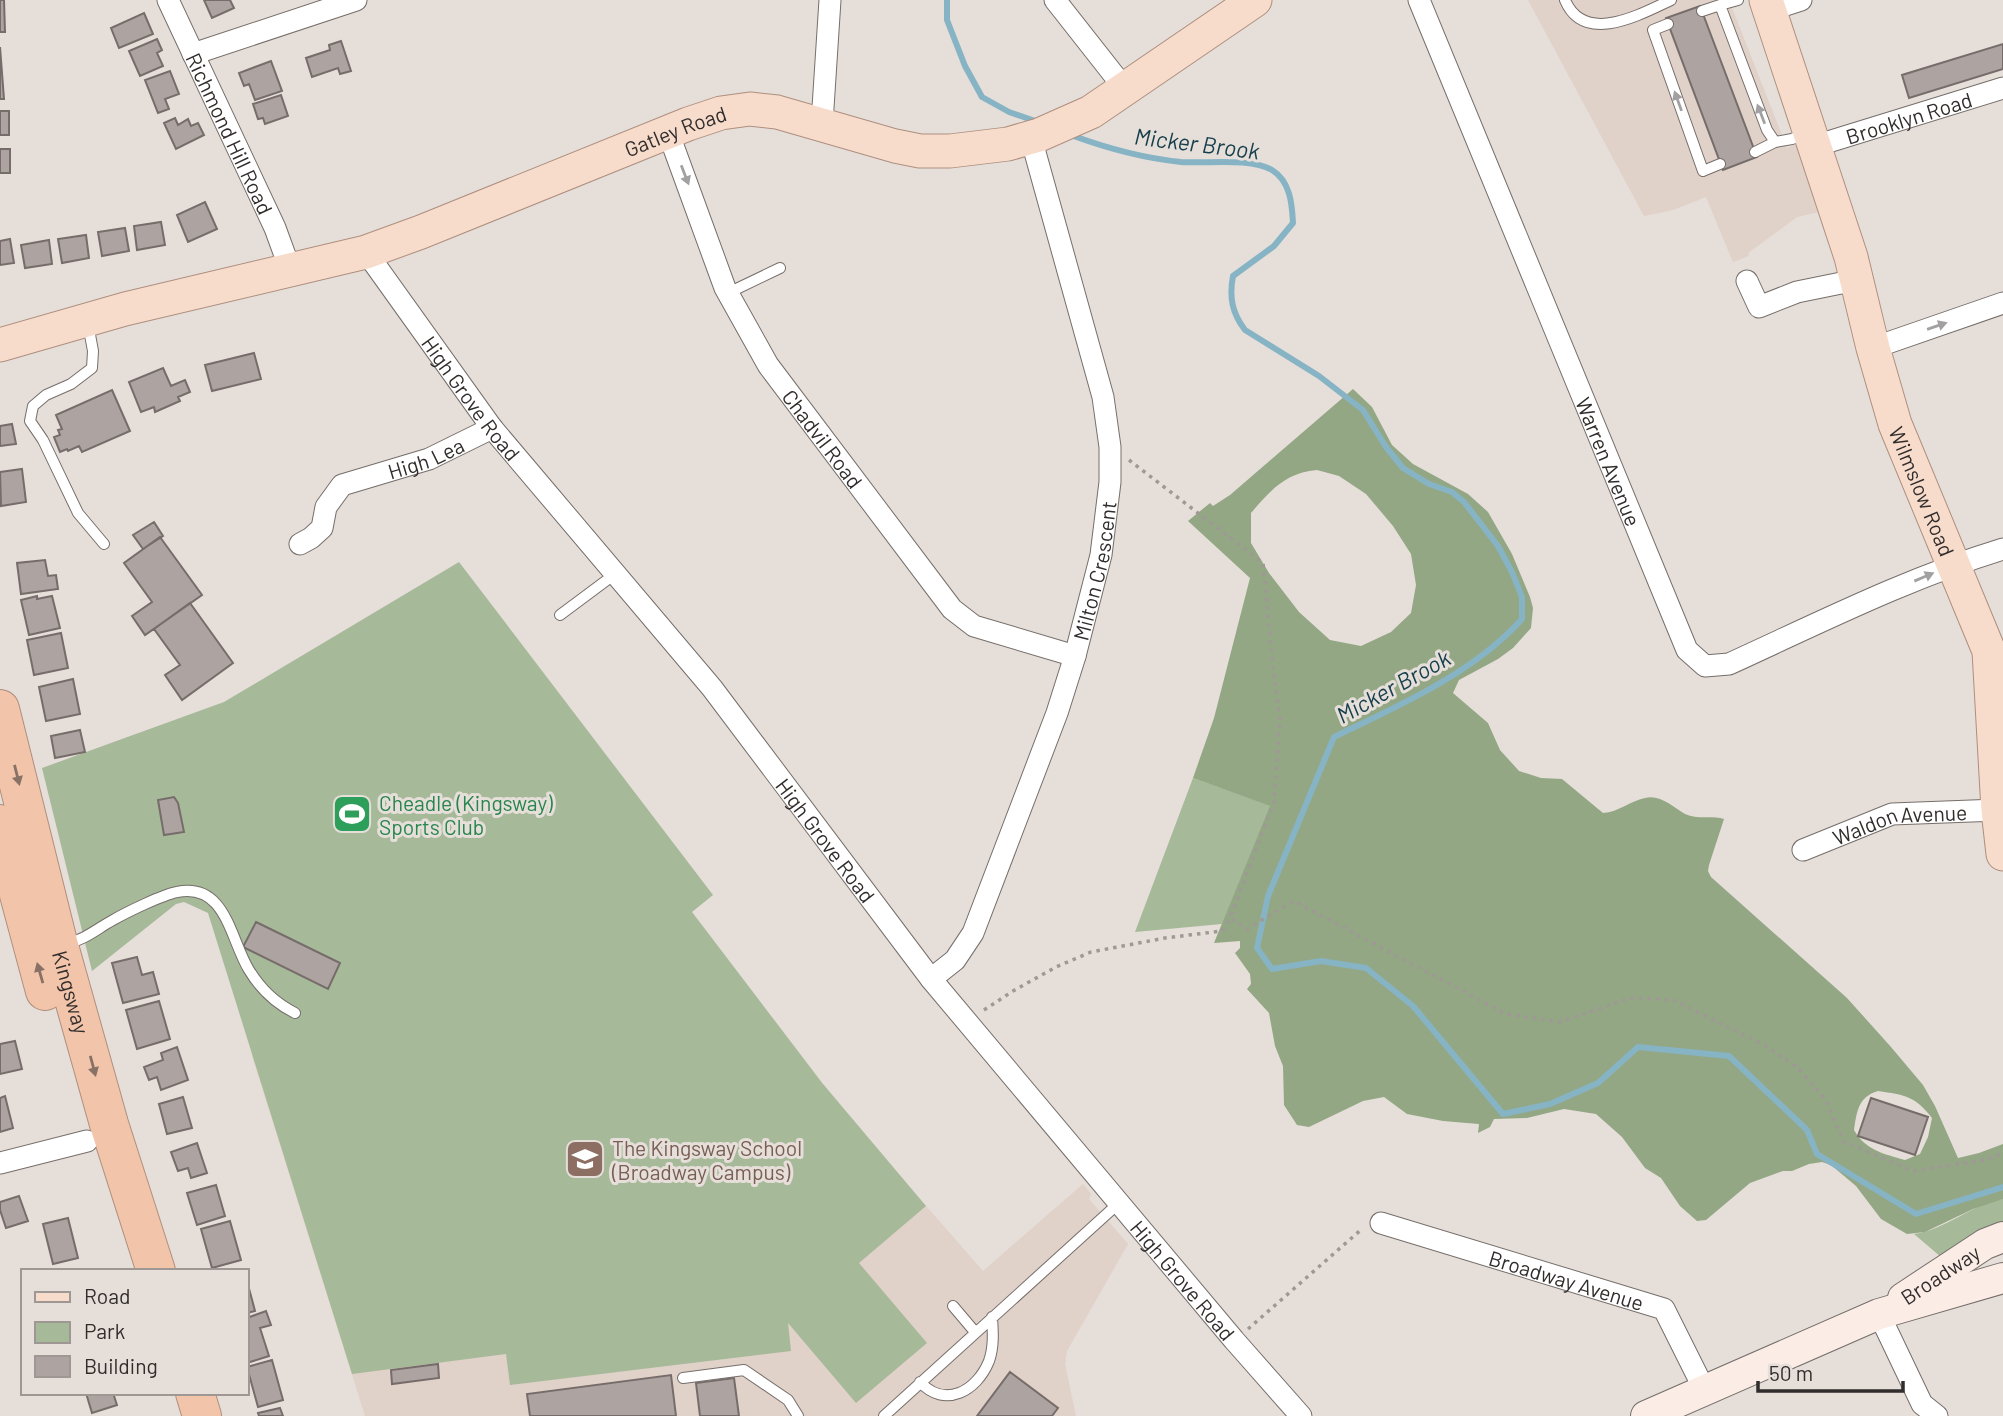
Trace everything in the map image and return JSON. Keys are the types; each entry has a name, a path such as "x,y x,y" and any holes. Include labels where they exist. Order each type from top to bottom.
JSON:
{"highway":[{"name":"Kingsway","path":"0,709 108,1125 155,1269"},
{"name":"Kingsway","path":"0,824 87,1141 127,1269"},
{"path":"168,1395 174,1416"},
{"path":"196,1395 202,1416"}],"main road":[{"name":"Gatley Road","path":"0,345 125,309 366,252 721,113 750,109 777,111 920,151 980,149 1035,136 1091,111 1255,0"},
{"name":"Wilmslow Road","path":"1779,3 1812,139 1852,257 1873,348 1895,424 1989,652 2003,854"},
{"name":"Gatley Road","path":"0,321 83,321"}],"street":[{"name":"Richmond Hill Road","path":"168,0 275,228 290,269"},
{"path":"193,54 356,0"},
{"path":"822,123 830,0"},
{"path":"1055,0 1125,89"},
{"name":"Warren Avenue","path":"1419,0 1687,650 1705,666 1729,664 1954,564 2003,549"},
{"name":"Brooklyn Road","path":"1812,139 2003,88"},
{"name":"Chadvil Road","path":"668,132 727,293 768,365 953,609 974,626 1075,656"},
{"name":"Milton Crescent","path":"932,979 955,960 973,933 1057,713 1101,555 1110,482 1110,447 1103,397 1035,136"},
{"name":"High Grove Road","path":"366,252 492,428 712,688 932,979 1234,1340 1301,1416"},
{"path":"1747,281 1759,307 1797,292 1856,280"},
{"path":"1873,348 2003,303"},
{"name":"High Lea","path":"300,544 322,528 326,507 342,485 429,459 492,428"},
{"name":"Waldon Avenue","path":"1803,850 1892,814 1998,810"},
{"path":"0,1163 87,1141"},
{"name":"Broadway Avenue","path":"1381,1223 1664,1309 1705,1391"},
{"name":"Broadway","path":"1879,1314 1985,1244 2003,1237"},
{"name":"Broadway","path":"1646,1416 1879,1314 2003,1278"},
{"path":"1879,1314 1922,1404 1937,1416"}],"lane":[{"path":"1565,0 1569,9 1586,23 1600,25 1634,17 1671,0"},
{"path":"1702,11 1738,0"},
{"path":"1720,5 1767,130 1775,142"},
{"path":"1668,24 1653,30 1703,171 1720,164"},
{"path":"1755,152 1775,142 1812,139"},
{"path":"727,293 780,268"},
{"path":"83,321 93,351 92,368 71,384 46,395 33,406 30,421 43,440 78,513 104,544"},
{"path":"560,615 615,573"},
{"path":"60,946 84,939 112,920 173,893 199,892 215,901 222,909 244,961 258,984 279,1004 295,1013"},
{"path":"884,1416 1120,1202"},
{"path":"953,1306 975,1332"},
{"path":"920,1382 927,1390 938,1395 952,1395 967,1390 981,1377 989,1360 993,1344 992,1317"},
{"path":"683,1378 744,1370 788,1400 798,1416"}],"path":[{"path":"967,1022 1013,991 1056,967 1091,952 1165,938 1222,931 1230,918 1274,802 1280,717 1263,563 1142,468 1110,447"},
{"path":"1230,918 1247,929 1294,901 1506,1014 1560,1022 1630,998 1673,1000 1765,1045 1797,1067 1826,1100 1843,1141 1913,1171 1986,1160 2003,1153"},
{"path":"1234,1340 1367,1224 1381,1223"}],"shaded area":[{"path":"1528,0 1729,0 1787,148 1800,143 1819,212 1797,217 1748,253 1749,256 1733,262 1706,197 1673,210 1644,216"},
{"name":"The Kingsway School (Broadway Campus)","path":"352,975 823,1084 863,1134 983,1271 1083,1184 1091,1194 1089,1199 1128,1244 1067,1351 1065,1364 1076,1416 365,1416 252,1056"}],"green space":[{"path":"1353,389 1372,407 1392,445 1413,464 1468,494 1488,512 1512,554 1530,597 1533,608 1531,628 1513,648 1498,659 1459,680 1453,693 1488,723 1500,750 1519,771 1541,778 1562,779 1603,813 1651,797 1661,799 1690,816 1724,819 1709,865 1711,877 1847,998 1891,1047 1923,1085 1958,1158 2003,1144 2003,1199 1973,1209 1925,1232 1907,1234 1881,1219 1856,1186 1831,1165 1822,1162 1783,1171 1750,1183 1706,1220 1697,1221 1680,1206 1661,1178 1645,1168 1622,1137 1596,1114 1564,1109 1527,1118 1494,1119 1490,1127 1478,1133 1479,1124 1407,1114 1384,1097 1363,1101 1309,1127 1297,1125 1284,1105 1283,1066 1275,1046 1269,1013 1247,989 1251,984 1250,974 1235,953 1240,948 1240,941 1214,943 1270,806 1193,778 1214,718 1250,578 1188,521 1210,503 1213,506 1230,495","holes":["1317,470 1339,476 1366,494 1393,526 1411,554 1416,585 1411,613 1391,632 1361,646 1330,640 1299,612 1269,573 1251,543 1251,513 1258,505 1287,479","1878,1091 1909,1098 1932,1118 1928,1137 1920,1154 1905,1160 1890,1156 1858,1137 1854,1130 1862,1101"]},
{"path":"459,562 713,895 692,912 823,1084 926,1206 859,1263 927,1343 856,1403 788,1323 791,1351 510,1385 506,1354 352,1374 208,913 184,902 176,904 92,971 42,768 224,702"},
{"path":"1193,778 1271,806 1222,924 1135,932"},
{"path":"2003,1199 2003,1229 1941,1257 1914,1234 1937,1228 1980,1206"}],"building":[{"path":"0,0 4,0 5,32 0,32"},
{"path":"204,0 230,0 234,8 212,18"},
{"path":"1700,6 1757,157 1723,170 1666,18"},
{"path":"144,13 153,34 119,48 111,28"},
{"path":"157,39 162,50 157,53 163,66 140,76 129,51"},
{"path":"341,41 351,71 340,74 338,68 312,77 306,58 330,50 329,45"},
{"path":"2003,44 2003,69 1909,98 1902,75"},
{"path":"0,47 4,99 0,99"},
{"path":"271,61 282,91 255,100 249,84 244,86 239,73"},
{"path":"170,71 179,94 165,99 169,109 158,113 145,80"},
{"path":"281,95 288,116 265,124 263,118 258,119 253,104"},
{"path":"0,111 9,111 9,135 0,135"},
{"path":"175,118 178,125 188,119 191,126 198,123 204,135 176,149 164,123"},
{"path":"0,149 10,149 10,173 0,173"},
{"path":"205,202 217,229 188,242 177,215"},
{"path":"161,222 165,245 137,250 134,226"},
{"path":"125,228 129,251 102,256 98,232"},
{"path":"86,235 89,258 62,263 58,239"},
{"path":"10,239 14,263 0,265 0,241"},
{"path":"49,240 52,264 25,268 21,245"},
{"path":"254,353 261,379 212,391 205,365"},
{"path":"163,368 171,386 185,380 190,392 178,397 180,401 155,412 154,407 141,412 129,382"},
{"path":"112,390 130,431 82,452 79,446 60,452 54,437 60,435 58,430 62,429 56,415"},
{"path":"12,424 16,444 0,446 0,426"},
{"path":"22,469 26,502 1,506 0,472"},
{"path":"154,522 163,536 143,549 133,535"},
{"path":"160,537 202,595 145,635 132,616 152,602 124,563"},
{"path":"45,560 48,576 56,575 58,589 21,594 17,563"},
{"path":"37,596 37,599 52,596 60,628 29,635 21,600"},
{"path":"190,603 233,663 182,700 165,675 180,665 154,629"},
{"path":"61,633 68,668 34,675 27,640"},
{"path":"73,679 80,714 46,721 39,687"},
{"path":"80,730 85,752 55,758 51,736"},
{"path":"174,797 178,803 184,832 164,835 158,800"},
{"path":"256,922 340,963 328,989 243,947"},
{"path":"137,957 142,975 153,972 159,994 123,1003 112,963"},
{"path":"159,1001 170,1039 137,1049 126,1010"},
{"path":"15,1041 22,1069 0,1074 0,1044"},
{"path":"177,1047 188,1080 161,1090 157,1077 149,1080 144,1067 163,1060 161,1053"},
{"path":"5,1096 13,1128 0,1132 0,1098"},
{"path":"183,1097 192,1128 167,1134 159,1104"},
{"path":"1871,1098 1928,1117 1915,1155 1858,1136"},
{"path":"197,1143 207,1173 191,1178 188,1168 178,1171 171,1152"},
{"path":"216,1185 225,1216 197,1225 187,1193"},
{"path":"19,1196 28,1221 6,1228 0,1202"},
{"path":"68,1218 78,1258 53,1264 43,1224"},
{"path":"230,1221 241,1260 212,1268 201,1229"},
{"path":"248,1285 255,1311 248,1313"},
{"path":"266,1311 271,1325 260,1328 269,1356 248,1363 248,1318"},
{"path":"272,1360 283,1400 258,1407 248,1367"},
{"path":"438,1364 439,1378 392,1384 391,1370"},
{"path":"1010,1372 1058,1408 1052,1416 977,1416"},
{"path":"671,1375 676,1416 530,1416 527,1394"},
{"path":"734,1378 739,1416 700,1416 696,1383"},
{"path":"87,1395 114,1395 117,1405 92,1413"},
{"path":"280,1408 283,1416 259,1416 258,1413"}],"waterway":[{"name":"Micker Brook","path":"947,0 947,20 965,66 982,97 1009,112 1038,122"},
{"name":"Micker Brook","path":"1071,135 1152,158 1263,166 1283,180 1289,193 1293,223 1274,246 1233,276 1233,305 1241,324 1245,330 1319,376 1363,410 1403,468 1429,484 1452,492 1464,502 1498,546 1522,597 1522,619 1481,656 1434,687 1334,737 1268,896 1257,948 1272,969 1321,961 1366,968 1413,1006 1503,1114 1550,1104 1598,1083 1638,1047 1729,1056 1807,1130 1817,1154 1916,1214 2003,1187"}],"place":[{"name":"Cheadle (Kingsway) Sports Club","path":"352,814"},
{"name":"The Kingsway School (Broadway Campus)","path":"585,1159"}]}
